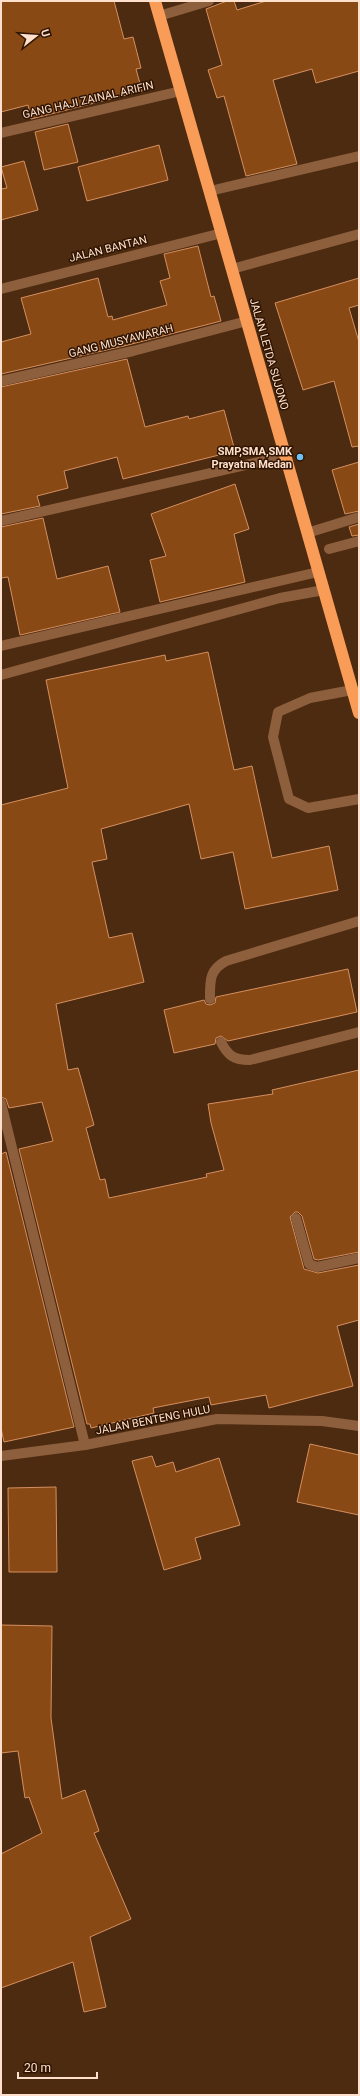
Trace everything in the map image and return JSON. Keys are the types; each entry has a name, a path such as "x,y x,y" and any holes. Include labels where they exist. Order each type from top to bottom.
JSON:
{"highway":[{"name":"JALAN LETDA SUJONO","path":"155,1 358,708"}],"street":[{"path":"159,16 209,1"},
{"name":"GANG HAJI ZAINAL ARIFIN","path":"1,133 181,91"},
{"path":"210,191 359,156"},
{"name":"JALAN BANTAN","path":"1,289 222,233"},
{"path":"232,269 359,234"},
{"name":"GANG MUSYAWARAH","path":"1,382 133,351 247,321"},
{"path":"1,521 285,456"},
{"path":"307,533 359,517"},
{"path":"329,549 359,541"},
{"path":"1,646 318,572"},
{"path":"1,675 280,598 324,590"},
{"path":"352,690 310,698 278,712 273,737 289,799 308,808 359,799"},
{"path":"210,999 211,975 216,966 226,961 359,922"},
{"path":"221,1042 226,1053 233,1058 250,1060 359,1032"},
{"path":"1,1103 85,1446"},
{"path":"296,1218 309,1264 322,1267 359,1258"},
{"name":"JALAN BENTENG HULU","path":"1,1456 85,1446 217,1419 322,1421 359,1426"}],"building":[{"path":"1,1 114,1 124,39 133,37 141,68 136,69 142,91 31,119 28,105 1,112"},
{"path":"227,1 234,1 237,10 266,1 359,1 359,71 316,83 312,69 273,80 297,164 246,176 224,96 217,98 208,70 222,65 206,9"},
{"path":"68,124 78,162 44,170 35,132"},
{"path":"159,145 168,180 87,201 78,167"},
{"path":"24,161 38,210 1,220 1,189 7,188 1,167"},
{"path":"198,246 211,297 214,296 221,321 124,346 1,374 1,342 31,334 21,298 98,278 108,317 112,316 113,320 167,305 160,281 170,278 164,254"},
{"path":"359,278 359,305 349,308 359,342 359,446 352,447 334,381 303,390 275,303"},
{"path":"127,359 145,427 188,416 189,419 224,410 235,451 123,479 117,457 64,471 68,488 37,496 40,506 1,514 1,387"},
{"path":"359,462 359,511 345,514 332,470"},
{"path":"235,484 249,529 234,534 245,582 160,602 150,560 166,556 151,514"},
{"path":"43,518 57,579 108,566 120,612 20,635 8,577 1,578 1,527"},
{"path":"359,524 359,535 352,536 349,527"},
{"path":"208,652 234,770 252,766 272,858 329,846 338,890 245,909 233,852 201,859 189,804 101,829 107,859 92,862 109,938 132,933 144,982 56,1004 68,1070 78,1068 94,1125 86,1128 100,1180 105,1179 109,1198 207,1177 206,1174 224,1170 211,1123 208,1104 273,1094 272,1090 359,1070 359,1252 318,1260 314,1259 302,1216 298,1212 295,1212 290,1217 304,1269 318,1273 359,1265 359,1320 337,1326 353,1386 269,1408 266,1395 211,1405 209,1397 153,1408 154,1413 91,1428 90,1424 87,1424 19,1149 53,1141 42,1102 9,1108 6,1099 1,1097 1,805 68,788 46,680 165,655 166,661"},
{"path":"348,969 357,1012 228,1041 221,1036 216,1038 215,1044 174,1053 164,1010 204,1000 206,1004 210,1005 215,1003 216,997"},
{"path":"6,1152 74,1427 4,1442 1,1428 1,1154"},
{"path":"310,1444 359,1455 359,1515 297,1502"},
{"path":"152,1456 156,1467 173,1462 176,1472 219,1458 240,1525 195,1538 201,1559 164,1570 132,1461"},
{"path":"56,1487 57,1572 9,1572 8,1488"},
{"path":"1,1625 52,1626 51,1718 62,1799 85,1790 99,1831 94,1833 131,1919 90,1937 106,2007 84,2012 73,1962 1,1988 1,1854 42,1833 29,1797 25,1798 18,1751 1,1753"}],"place":[{"name":"SMP,SMA,SMK Prayatna Medan","path":"300,457"}]}
